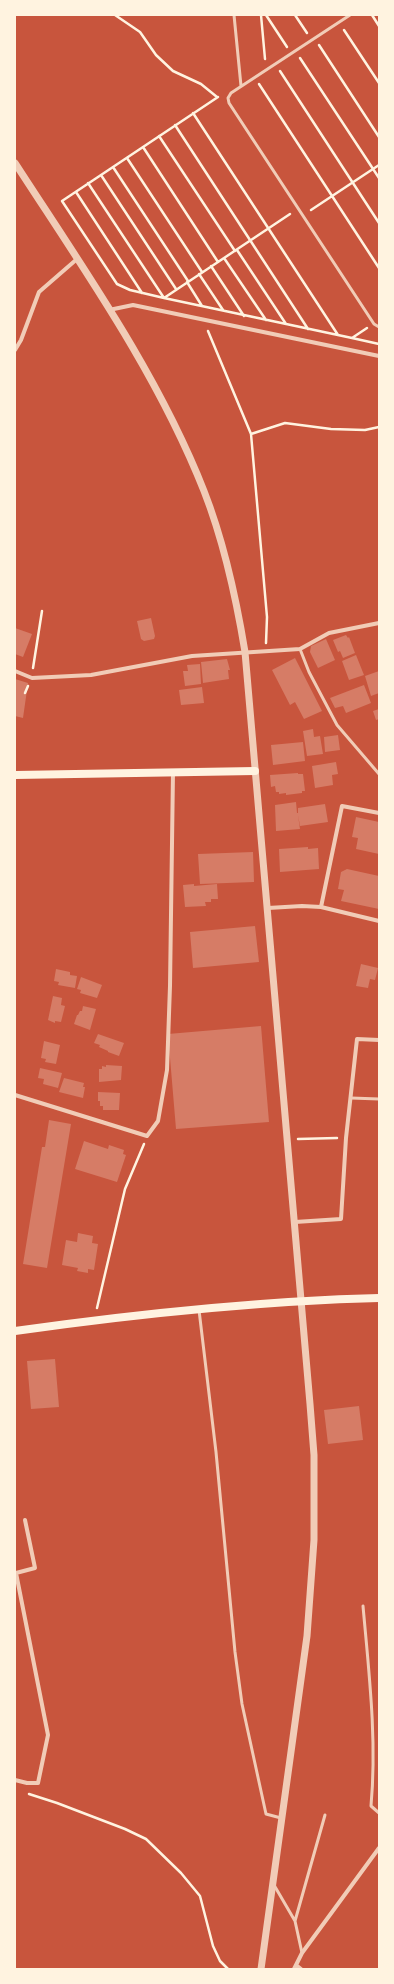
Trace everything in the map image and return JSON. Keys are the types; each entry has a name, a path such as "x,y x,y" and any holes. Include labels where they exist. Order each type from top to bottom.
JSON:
{"main road":[{"path":"15,775 255,771"},
{"path":"15,1331 95,1320 198,1309 301,1300 379,1298"}],"street":[{"path":"15,163 108,310 164,405 185,447 204,491 227,563 245,652 314,1455 314,1540 307,1636 261,1969"},
{"path":"15,350 22,340 39,292 77,259"},
{"path":"108,310 121,306 133,305 204,321 379,356"},
{"path":"15,671 32,678 91,675 192,656 300,648 329,633 379,623"},
{"path":"15,1095 147,1136 158,1121 167,1070 170,986 173,772"},
{"path":"321,907 342,806 379,813"},
{"path":"268,908 302,906 321,907 379,921"},
{"path":"295,1222 341,1219 346,1138 357,1039 379,1040"},
{"path":"15,1780 26,1783 38,1783 48,1735 16,1572 35,1568 25,1520"},
{"path":"302,1969 295,1967 302,1953 379,1848"}],"lane":[{"path":"234,15 241,86"},
{"path":"350,15 241,86 231,93 228,98 230,108 374,324 379,327"},
{"path":"300,648 308,672 337,725 379,774"},
{"path":"351,1098 379,1099"},
{"path":"198,1309 212,1410 235,1652 242,1704 266,1814 281,1818"},
{"path":"363,1606 374,1766 371,1806 379,1813"},
{"path":"295,1921 325,1815"},
{"path":"272,1882 288,1906 295,1921 302,1953"}],"path":[{"path":"115,15 140,32 156,55 173,71 201,84 218,97 228,98"},
{"path":"261,15 266,70"},
{"path":"266,15 291,54"},
{"path":"295,15 313,39 379,137"},
{"path":"372,15 379,26"},
{"path":"339,22 379,83"},
{"path":"296,50 379,178"},
{"path":"275,64 379,223"},
{"path":"255,77 379,268"},
{"path":"218,97 62,201 117,284 130,290 244,316 379,344"},
{"path":"193,113 338,335"},
{"path":"175,126 308,329"},
{"path":"159,136 287,324"},
{"path":"143,147 218,262"},
{"path":"127,158 202,272"},
{"path":"302,215 379,165"},
{"path":"113,167 202,306"},
{"path":"101,175 176,289"},
{"path":"88,184 164,298"},
{"path":"76,192 142,293"},
{"path":"164,298 298,209"},
{"path":"224,258 266,320"},
{"path":"211,266 244,316"},
{"path":"199,274 224,311"},
{"path":"204,321 251,434 267,617 266,651"},
{"path":"352,338 374,324"},
{"path":"251,434 285,423 331,429 365,430 379,427"},
{"path":"32,678 42,611"},
{"path":"95,1320 125,1189 147,1136"},
{"path":"287,1140 346,1138"},
{"path":"22,1792 57,1803 125,1829 146,1840 181,1873 200,1896 213,1946 220,1961 228,1969"}],"building":[{"path":"151,618 155,636 154,639 144,641 141,639 137,621"},
{"path":"15,628 32,634 23,657 15,654"},
{"path":"346,635 348,638 349,637 355,653 343,658 340,651 338,652 333,640"},
{"path":"326,639 335,660 318,668 310,652 311,646"},
{"path":"356,655 364,675 349,680 342,661"},
{"path":"295,658 322,711 304,719 295,702 290,705 272,670"},
{"path":"227,659 230,670 228,670 229,679 203,683 201,662"},
{"path":"200,664 201,684 185,686 183,671 188,671 187,665"},
{"path":"379,671 379,693 371,696 365,676"},
{"path":"15,679 28,683 23,718 15,716"},
{"path":"364,685 371,703 346,713 343,706 335,708 330,698"},
{"path":"202,687 204,703 181,705 179,690"},
{"path":"379,709 379,719 376,720 373,711"},
{"path":"313,729 314,737 320,736 323,754 307,756 303,731"},
{"path":"338,735 340,750 325,752 324,737"},
{"path":"303,742 305,761 273,765 271,745"},
{"path":"336,762 338,774 332,775 333,785 315,788 312,766"},
{"path":"303,774 305,791 302,791 302,793 286,795 286,793 279,794 279,792 276,792 275,786 271,787 270,775"},
{"path":"296,802 297,813 298,808 325,804 328,822 300,826 298,815 300,829 276,831 275,805"},
{"path":"356,817 379,822 379,854 356,849 358,838 352,837"},
{"path":"308,847 308,849 318,848 319,869 280,872 279,849"},
{"path":"253,852 254,882 200,884 198,854"},
{"path":"347,869 379,876 379,909 341,901 344,890 338,889 341,872"},
{"path":"194,884 194,886 217,884 218,899 211,899 211,902 205,902 206,906 185,907 183,885"},
{"path":"255,926 259,962 193,968 190,932"},
{"path":"361,964 378,968 375,980 370,979 368,988 356,986"},
{"path":"56,969 70,972 70,975 77,976 75,988 58,985 59,982 54,981"},
{"path":"81,977 102,985 97,998 80,993 81,990 77,989"},
{"path":"53,996 62,998 61,1005 65,1006 61,1022 55,1021 55,1023 48,1020"},
{"path":"83,1006 96,1009 90,1030 74,1024 77,1015 80,1011 82,1011"},
{"path":"261,1026 269,1122 176,1129 168,1034"},
{"path":"98,1034 124,1043 119,1056 108,1052 99,1047 100,1045 94,1043"},
{"path":"44,1041 60,1045 56,1064 45,1062 46,1059 41,1058"},
{"path":"106,1065 122,1066 121,1080 99,1082 99,1069 102,1069 102,1066 106,1067"},
{"path":"40,1068 62,1073 58,1088 43,1084 44,1079 38,1078"},
{"path":"64,1078 84,1083 83,1087 85,1087 83,1098 59,1092"},
{"path":"98,1092 120,1093 119,1110 103,1110 103,1106 100,1106 100,1101 98,1101"},
{"path":"49,1120 71,1124 47,1268 23,1264 42,1147 45,1147"},
{"path":"84,1141 108,1149 109,1145 124,1150 123,1154 126,1155 117,1182 75,1169"},
{"path":"78,1233 93,1236 92,1243 98,1244 94,1270 88,1269 88,1273 77,1271 78,1268 62,1265 66,1240 77,1242"},
{"path":"55,1359 59,1407 31,1409 27,1361"},
{"path":"359,1406 363,1440 328,1444 324,1410"}]}
